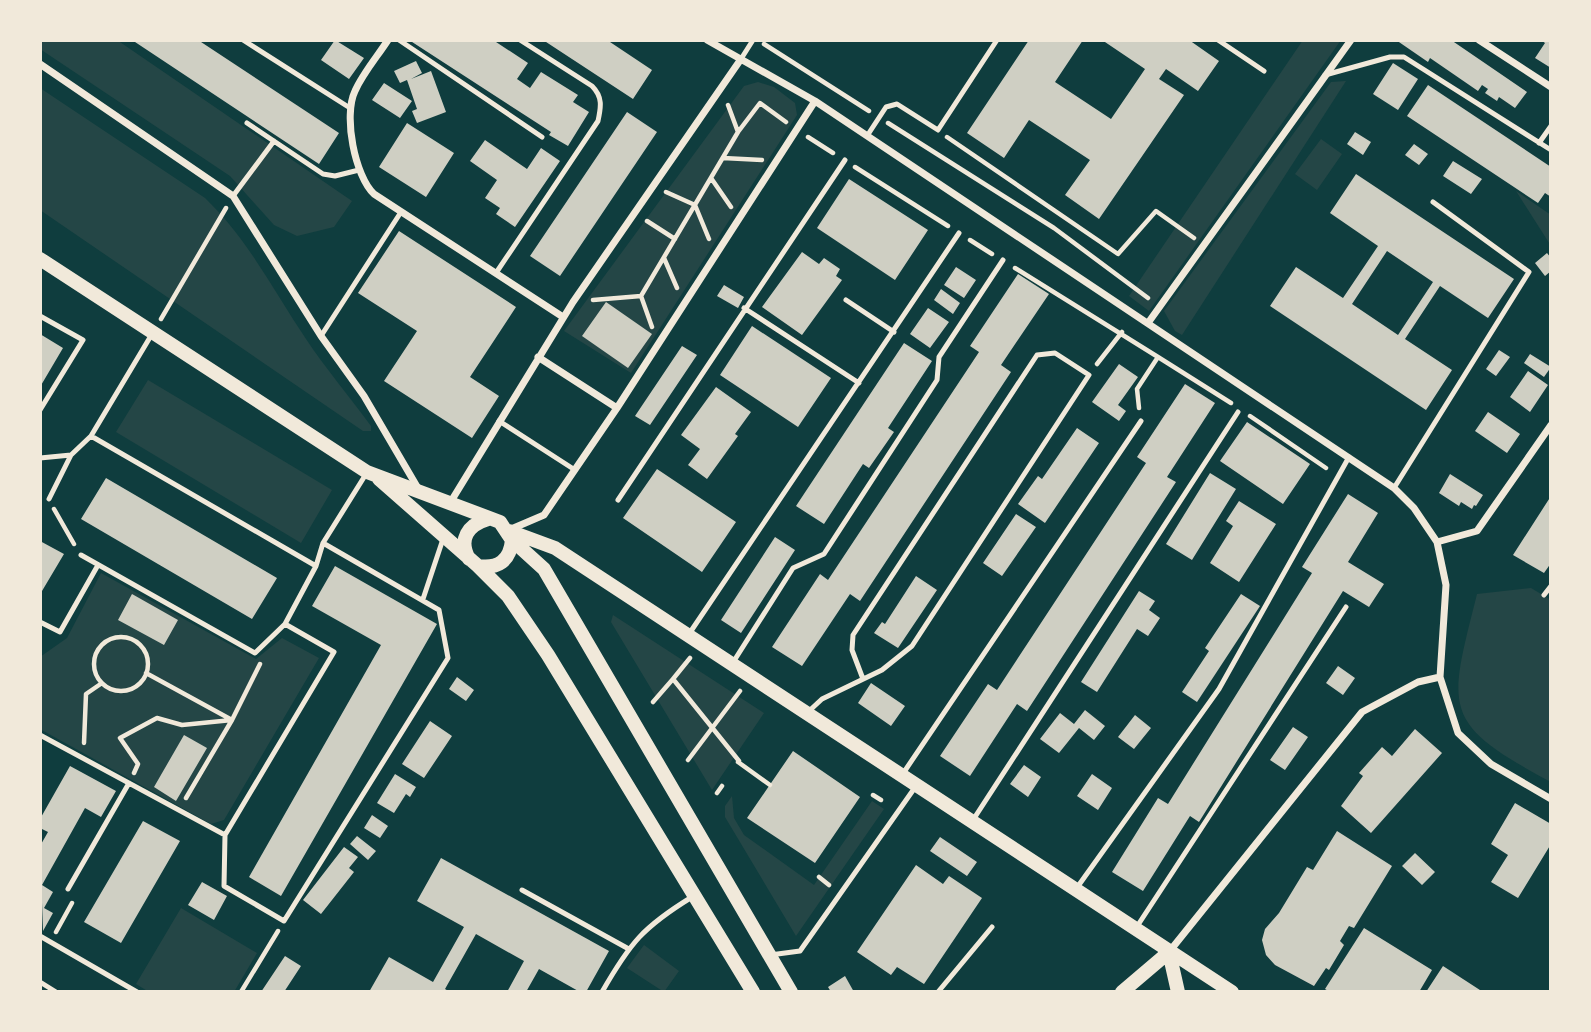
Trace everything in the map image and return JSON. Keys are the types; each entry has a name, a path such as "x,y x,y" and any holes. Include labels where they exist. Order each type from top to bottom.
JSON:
{"main road":[{"path":"40,259 373,476 509,596 548,654 753,992"},
{"path":"373,476 500,522 544,569 791,992"},
{"path":"488,519 476,523 468,530 464,550 474,563 499,565 507,558 511,536"},
{"path":"511,536 555,548 690,634 731,665 1074,891 1232,992"},
{"path":"1122,992 1169,952"},
{"path":"1169,952 1178,992"}],"street":[{"path":"388,40 355,91 350,108 359,170 364,185 563,317"},
{"path":"707,40 815,101 1394,488 1414,508 1437,542 1446,585 1440,677 1458,733 1491,764 1551,799"},
{"path":"1148,323 1351,40"},
{"path":"1479,40 1551,86"},
{"path":"450,503 563,317 741,59"},
{"path":"40,64 233,197 321,336 364,396 420,491"},
{"path":"511,536 544,515 617,408 815,101"},
{"path":"538,357 617,408"},
{"path":"1437,542 1477,531 1551,425"},
{"path":"1169,952 1362,712 1418,682 1440,677"}],"lane":[{"path":"243,40 350,108"},
{"path":"399,40 542,137"},
{"path":"496,273 597,121 601,107 599,93 592,86 520,40"},
{"path":"741,59 756,40"},
{"path":"867,135 886,107 897,104 937,131 997,40"},
{"path":"1218,40 1264,71"},
{"path":"1324,76 1391,57 1404,57 1551,150"},
{"path":"247,123 323,174 335,176 359,170"},
{"path":"1539,143 1551,126"},
{"path":"233,197 274,141"},
{"path":"618,500 845,160"},
{"path":"1394,488 1529,272 1433,202"},
{"path":"321,336 401,212"},
{"path":"690,634 959,233"},
{"path":"731,665 793,568 824,554 937,380 939,356 1003,261"},
{"path":"846,300 894,332"},
{"path":"744,308 859,383"},
{"path":"40,316 83,340 40,410"},
{"path":"49,499 71,454 91,436 152,334"},
{"path":"806,714 822,699 882,670 912,646 1089,375 1055,354 1044,352 1037,355 853,635 852,650 863,679"},
{"path":"971,823 1238,412"},
{"path":"499,421 575,470"},
{"path":"901,777 1141,421"},
{"path":"91,436 317,566"},
{"path":"40,458 71,454"},
{"path":"1074,891 1219,689 1349,457"},
{"path":"81,555 255,653 285,624 317,566 323,543 373,476"},
{"path":"423,599 443,537"},
{"path":"285,624 334,652 225,835 223,886 284,921 448,658 439,610 323,543"},
{"path":"40,622 60,632 98,565"},
{"path":"1544,596 1551,586"},
{"path":"1135,930 1346,607"},
{"path":"40,735 225,835"},
{"path":"68,889 129,783"},
{"path":"769,955 800,951 916,786"},
{"path":"522,890 627,948"},
{"path":"602,992 627,948 657,919 694,895"},
{"path":"938,992 992,927"},
{"path":"40,936 137,992"},
{"path":"40,982 56,992"}],"path":[{"path":"756,40 1054,228 1160,306"},
{"path":"722,87 738,132"},
{"path":"641,296 738,132 760,103 797,130 1121,333 1338,476"},
{"path":"937,131 1118,254 1156,211 1203,245"},
{"path":"723,158 776,161"},
{"path":"711,178 739,219"},
{"path":"654,186 695,205 716,256"},
{"path":"152,334 233,197"},
{"path":"635,213 675,239"},
{"path":"664,258 684,305"},
{"path":"573,302 641,296"},
{"path":"641,296 658,345"},
{"path":"1089,375 1135,315"},
{"path":"1141,421 1137,389 1158,357"},
{"path":"49,499 81,555"},
{"path":"120,637 128,638 143,648 147,656 146,673 135,687 127,690 110,688 103,683 95,667 98,650 103,644 120,637"},
{"path":"179,810 232,720 261,661 255,653"},
{"path":"653,702 691,658"},
{"path":"146,673 232,720"},
{"path":"673,679 738,762 770,785"},
{"path":"84,759 86,694 103,683"},
{"path":"688,760 740,691"},
{"path":"129,783 138,764 120,738 158,718 182,725 232,720"},
{"path":"717,793 722,786"},
{"path":"873,795 881,800"},
{"path":"819,877 830,885"},
{"path":"51,942 73,903 68,889"},
{"path":"241,992 284,921"}],"shaded area":[{"path":"40,40 117,40 352,201 334,227 297,236 274,225 230,176 40,49"},
{"path":"1303,40 1341,40 1149,311 1129,296"},
{"path":"1346,81 1182,335 1175,331 1164,311 1331,82"},
{"path":"758,82 774,87 795,103 797,115 631,373 564,331 744,86"},
{"path":"40,88 205,198 247,248 314,350 371,426 371,431 363,431 40,210"},
{"path":"1321,139 1342,154 1317,190 1295,174"},
{"path":"1516,191 1551,215 1551,246"},
{"path":"148,380 332,490 301,543 116,432"},
{"path":"101,573 256,659 282,638 319,658 224,820 211,824 40,729 40,657 67,638"},
{"path":"1531,588 1551,600 1551,782 1515,762 1471,727 1462,709 1458,689 1467,633 1477,594"},
{"path":"613,615 764,713 712,790 611,622"},
{"path":"732,796 734,818 744,835 814,885 872,801 884,809 796,936 725,817 725,806"},
{"path":"181,908 257,953 234,992 149,992 136,984"},
{"path":"644,945 679,971 664,992 627,968"}],"building":[{"path":"132,40 198,40 339,133 319,164"},
{"path":"335,40 364,58 349,79 321,60"},
{"path":"409,40 493,40 528,63 517,79 530,88 541,72 578,95 573,102 589,112 568,146 549,135 551,132"},
{"path":"543,40 607,40 652,70 633,99"},
{"path":"1029,40 1083,40 1055,82 1111,119 1145,69 1102,40 1189,40 1219,61 1198,91 1166,69 1159,79 1184,95 1099,219 1065,195 1090,160 1029,120 1004,158 967,133"},
{"path":"1396,40 1451,40 1527,92 1515,108 1499,97 1497,101 1485,93 1488,89 1482,85 1478,91 1430,58 1428,62"},
{"path":"1541,40 1551,40 1551,68 1535,58 1545,43"},
{"path":"416,61 422,73 411,79 431,71 446,112 417,123 412,111 417,109 407,80 400,83 394,71"},
{"path":"1393,63 1418,79 1398,110 1373,94"},
{"path":"384,83 412,101 400,118 372,100"},
{"path":"1428,85 1551,167 1551,197 1545,193 1538,203 1407,116"},
{"path":"627,112 657,132 560,276 530,256"},
{"path":"407,123 454,153 426,197 379,167"},
{"path":"1355,132 1371,142 1363,155 1347,144"},
{"path":"485,140 527,169 541,148 560,161 515,227 496,214 500,208 485,198 497,180 470,161"},
{"path":"1414,144 1428,154 1419,165 1405,155"},
{"path":"1453,161 1482,179 1471,194 1443,176"},
{"path":"1356,174 1514,279 1488,318 1440,286 1405,339 1452,370 1426,410 1270,306 1296,267 1343,298 1378,246 1330,213","holes":["1387,251 1433,282 1398,335 1352,304"]},
{"path":"849,179 928,230 895,280 817,228"},
{"path":"399,231 516,307 470,377 499,396 472,438 384,381 417,331 358,293"},
{"path":"802,252 819,264 824,258 840,269 836,276 842,280 802,335 762,307"},
{"path":"1547,253 1551,258 1551,271 1545,276 1535,263"},
{"path":"956,267 976,280 964,298 944,285"},
{"path":"1018,274 1049,294 1001,365 1011,372 860,601 850,594 802,666 772,647 820,574 828,580 979,352 970,346"},
{"path":"724,285 744,297 738,308 717,296"},
{"path":"941,289 960,303 953,314 934,300"},
{"path":"606,302 652,334 628,368 582,336"},
{"path":"928,308 949,322 930,348 910,334"},
{"path":"752,326 831,378 798,427 720,375"},
{"path":"40,334 63,348 40,387"},
{"path":"904,343 932,361 888,428 894,432 869,468 863,464 824,524 796,506"},
{"path":"682,346 697,355 650,425 635,416"},
{"path":"1499,350 1510,357 1496,376 1486,369"},
{"path":"1530,354 1551,367 1544,377 1524,363"},
{"path":"1119,364 1138,377 1118,405 1126,411 1119,421 1092,402"},
{"path":"1528,371 1548,385 1530,412 1510,397"},
{"path":"1185,384 1215,403 1167,477 1176,482 1027,711 1017,704 970,776 940,756 988,684 997,690 1146,463 1137,457"},
{"path":"716,387 751,412 735,434 738,436 707,479 688,465 700,449 681,435"},
{"path":"1488,412 1520,434 1507,453 1475,431"},
{"path":"1247,422 1310,464 1283,504 1220,461"},
{"path":"1077,428 1099,443 1045,523 1018,504 1038,476 1042,479"},
{"path":"657,469 736,522 702,572 623,518"},
{"path":"1210,473 1236,489 1192,560 1166,544"},
{"path":"1450,474 1483,495 1472,509 1461,502 1459,506 1439,493"},
{"path":"106,478 277,578 252,619 81,519"},
{"path":"1348,494 1378,513 1348,562 1384,584 1369,607 1343,591 1199,822 1190,816 1143,891 1112,872 1158,798 1168,804 1312,573 1302,567"},
{"path":"1551,496 1551,563 1544,573 1513,555"},
{"path":"1239,501 1276,524 1239,582 1210,563 1233,526 1226,521"},
{"path":"1016,514 1036,527 1002,576 983,563"},
{"path":"775,537 795,550 741,633 721,620"},
{"path":"40,541 64,554 42,591 40,590"},
{"path":"335,566 437,624 281,896 249,877 381,645 312,606"},
{"path":"916,576 937,590 898,648 874,633 882,622 885,624"},
{"path":"1139,591 1155,601 1149,610 1160,618 1148,636 1137,629 1097,692 1081,682"},
{"path":"132,594 178,620 164,645 118,620"},
{"path":"1241,594 1260,606 1197,702 1182,692 1209,651 1205,648"},
{"path":"1338,666 1355,678 1343,695 1326,683"},
{"path":"457,677 474,690 466,701 449,689"},
{"path":"871,683 905,706 891,726 858,703"},
{"path":"1085,710 1105,726 1094,740 1079,728 1059,753 1040,739 1060,713 1074,724"},
{"path":"1135,715 1151,728 1134,749 1118,737"},
{"path":"430,721 452,736 424,778 402,764"},
{"path":"1293,727 1308,737 1285,770 1270,760"},
{"path":"1415,729 1442,753 1371,833 1341,806 1363,776 1359,773 1382,747 1392,756"},
{"path":"184,735 207,748 176,801 154,787"},
{"path":"793,751 860,797 815,863 747,818"},
{"path":"1024,765 1041,777 1028,797 1010,784"},
{"path":"70,766 116,791 101,817 85,808 42,885 53,892 44,908 53,913 43,931 40,846 48,832 40,828 40,819"},
{"path":"395,774 416,787 410,797 406,794 394,813 377,803"},
{"path":"1092,774 1112,788 1098,810 1077,796"},
{"path":"1515,803 1551,824 1551,844 1518,898 1491,882 1508,855 1491,844"},
{"path":"372,815 388,826 380,838 364,828"},
{"path":"143,821 180,841 121,943 84,922"},
{"path":"1337,831 1392,866 1354,928 1349,926 1340,941 1344,945 1329,970 1326,968 1314,986 1275,965 1266,955 1262,940 1265,929 1279,913 1307,867 1313,870"},
{"path":"357,836 376,851 368,860 350,844"},
{"path":"940,837 977,862 967,876 930,851"},
{"path":"344,847 358,857 349,868 354,872 321,914 303,900"},
{"path":"1415,853 1435,872 1422,885 1402,866"},
{"path":"441,858 609,951 586,992 580,992 539,969 526,992 507,992 524,961 476,934 445,989 450,992 369,992 389,957 433,982 464,927 417,901"},
{"path":"916,865 943,884 949,876 982,898 924,984 897,967 891,975 857,952"},
{"path":"202,882 227,896 214,920 188,905"},
{"path":"1364,928 1432,970 1419,992 1330,992 1325,989"},
{"path":"285,956 301,966 284,992 261,992"},
{"path":"1443,966 1483,992 1426,992"},
{"path":"845,976 854,992 831,992 828,987"}]}
